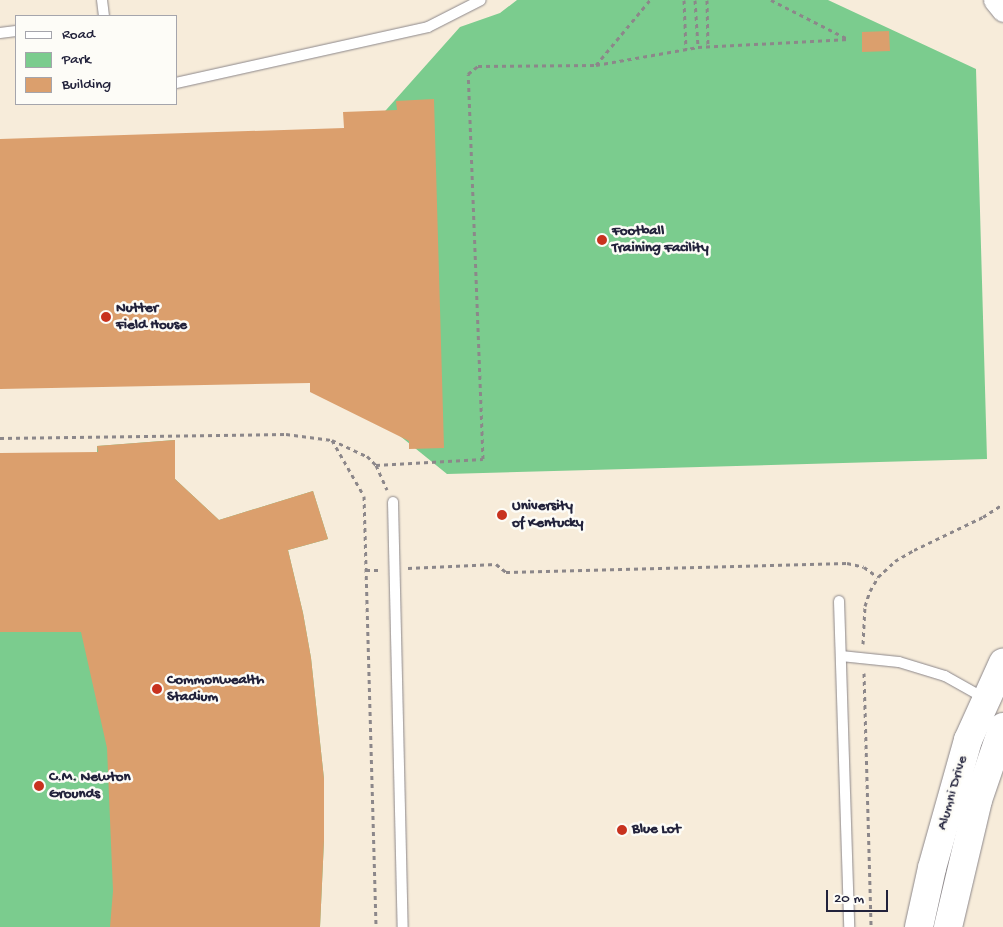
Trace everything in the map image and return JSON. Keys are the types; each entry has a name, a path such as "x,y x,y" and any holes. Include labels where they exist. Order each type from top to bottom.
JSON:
{"main road":[{"name":"Alumni Drive","path":"919,927 932,868 968,740 995,703 1003,663"},
{"name":"Alumni Drive","path":"948,927 978,800 1003,728"}],"street":[{"path":"994,0 1003,11"}],"lane":[{"path":"102,0 104,15"},
{"path":"178,83 428,27 481,0"},
{"path":"0,33 15,31"},
{"path":"392,502 403,927"},
{"path":"839,601 849,927"},
{"path":"840,656 899,662 945,676 995,703"}],"path":[{"path":"596,65 650,0"},
{"path":"684,0 686,49"},
{"path":"695,0 698,47"},
{"path":"706,0 708,46"},
{"path":"376,464 482,459 468,74 478,66 596,65 698,47 849,39 771,0"},
{"path":"0,438 286,434 332,440 367,456 376,464 392,502"},
{"path":"332,440 364,496 376,927"},
{"path":"863,626 870,590 878,577 895,561 983,517 1003,504"},
{"path":"423,567 496,564 506,572 847,563 864,567 878,577"},
{"path":"865,701 871,927"}],"green space":[{"name":"Football Training Facility","path":"517,0 828,0 976,69 987,459 447,474 332,381 370,128 460,27 500,13"},
{"name":"Commonwealth Stadium","path":"175,440 175,479 219,520 313,491 328,539 288,550 303,613 311,658 324,779 324,840 320,927 0,927 0,453 97,453 97,446"}],"building":[{"path":"889,31 890,51 862,52 862,32"},
{"path":"434,99 444,448 409,449 409,441 310,392 310,383 0,389 0,139 344,128 343,112 397,110 396,101"},
{"name":"Commonwealth Stadium","path":"175,440 175,479 219,520 313,491 328,539 288,550 303,613 311,658 324,779 324,840 320,927 110,927 113,891 107,748 81,632 0,632 0,453 98,452 97,446"}],"place":[{"name":"Football Training Facility","path":"602,240"},
{"name":"Nutter Field House","path":"106,317"},
{"name":"University of Kentucky","path":"502,515"},
{"name":"Commonwealth Stadium","path":"157,689"},
{"name":"C.M. Newton Grounds","path":"39,786"},
{"name":"Blue Lot","path":"622,830"}]}
